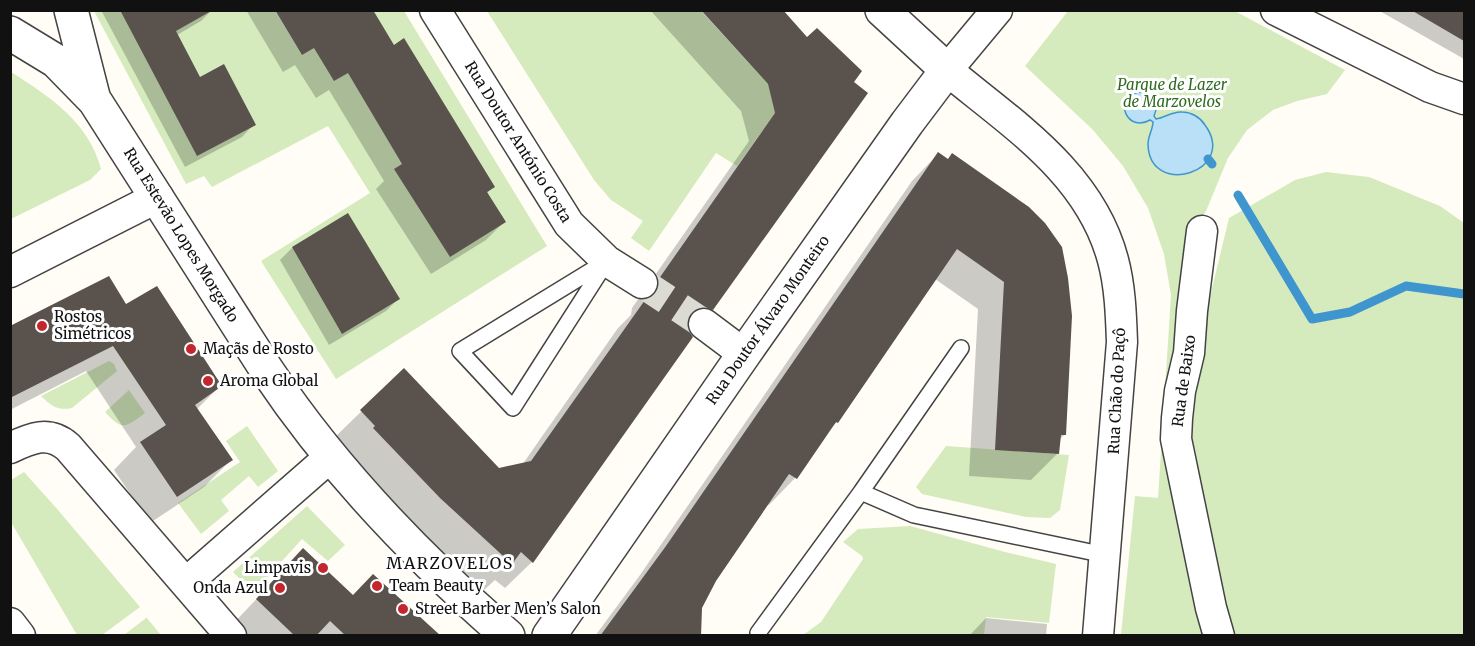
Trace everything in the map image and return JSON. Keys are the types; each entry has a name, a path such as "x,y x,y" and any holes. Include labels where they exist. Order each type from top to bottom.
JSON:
{"street":[{"name":"Rua Estevão Lopes Morgado","path":"70,10 94,101"},
{"name":"Rua Doutor António Costa","path":"435,10 569,224 607,261 642,283"},
{"path":"882,10 947,70"},
{"name":"Rua Doutor Álvaro Monteiro","path":"549,636 907,123 997,10"},
{"path":"1276,10 1430,87 1464,99"},
{"name":"Rua Estevão Lopes Morgado","path":"18,40 57,61 94,101 158,197 272,379 330,457 398,532 508,636"},
{"name":"Rua Chão do Paçô","path":"947,70 1055,160 1081,191 1101,224 1113,260 1120,294 1122,342 1098,636"},
{"path":"10,272 158,197"},
{"name":"Rua de Baixo","path":"1202,231 1189,353 1177,418 1176,439 1211,608 1219,636"},
{"path":"704,324 744,354"},
{"path":"10,448 34,437 54,438 62,441 231,636"},
{"path":"186,583 330,457"},
{"path":"10,622 20,636"}],"lane":[{"path":"607,261 519,398 513,408 460,351 607,261"},
{"path":"759,636 758,633 861,492 961,348"},
{"path":"861,492 914,515 1105,555"}],"green space":[{"name":"Parque de Lazer de Marzovelos","path":"1233,10 1345,70 1327,94 1297,101 1273,110 1247,130 1228,158 1206,211 1193,230 1177,363 1211,635 1121,635 1135,496 1158,498 1171,295 1164,254 1148,208 1123,166 1093,130 1025,66 1068,11"},
{"path":"94,11 275,11 302,55 374,11 404,11 547,246 336,379 261,261 370,193 328,126 212,187 204,176 186,184"},
{"path":"487,11 701,11 768,84 775,113 737,166 716,153 649,251 631,238 643,221 611,200 594,180"},
{"path":"11,72 66,112 87,137 101,169 90,180 11,219"},
{"path":"1326,172 1369,177 1440,206 1464,223 1464,635 1227,635 1187,459 1200,338 1229,218 1295,180"},
{"path":"109,361 114,364 117,371 72,408 55,407 41,396"},
{"path":"129,390 145,413 133,422 120,425 105,412"},
{"path":"247,426 278,471 258,487 249,476 221,500 229,511 201,534 178,503 240,462 226,441"},
{"path":"946,446 1069,455 1060,510 1050,518 1026,517 922,494 916,487"},
{"path":"24,472 140,607 102,635 77,635 11,522 11,480"},
{"path":"307,506 345,545 328,561 302,539 253,593 233,572"},
{"path":"910,526 1056,564 1049,623 986,617 984,635 803,635 821,622 863,559 843,542 858,529"},
{"path":"146,618 161,635 124,635"}],"water":[{"path":"1143,92 1153,99 1156,119 1182,112 1192,114 1203,122 1212,142 1211,156 1202,166 1190,173 1175,175 1162,171 1152,161 1148,144 1153,122 1150,120 1142,123 1135,122 1126,114 1126,102 1130,96"}],"building":[{"path":"120,10 213,10 176,31 200,77 224,64 256,125 197,156"},
{"path":"275,10 373,10 394,45 404,38 495,187 487,192 506,222 450,257 394,169 402,164 348,73 334,81 314,48 302,55"},
{"path":"701,10 783,10 807,37 817,28 862,71 854,82 868,93 713,310 705,307 698,308 690,314 687,323 688,330 693,337 533,563 521,552 512,564 440,498 373,428 375,426 360,410 404,368 499,468 531,461 645,300 656,293 658,280 775,113 768,84"},
{"path":"1411,10 1464,10 1464,41"},
{"path":"938,152 948,159 952,153 1029,207 1045,223 1062,247 1072,316 1066,435 1061,435 1059,454 995,450 1004,282 957,249 838,423 836,422 797,479 789,474 716,581 702,608 701,636 600,636 666,546"},
{"path":"348,213 400,299 342,334 292,247"},
{"path":"109,276 126,304 157,286 222,386 195,405 233,460 177,497 140,442 166,425 113,346 10,398 10,326"},
{"path":"303,548 353,595 373,574 441,636 346,636 330,621 316,636 295,636 256,599"}],"waterway":[{"path":"1208,159 1212,164"},
{"path":"1238,195 1312,319 1350,312 1406,286 1464,294"}],"tunnel":[{"path":"642,283 704,324"}],"place":[{"name":"Rostos Simétricos","path":"42,326"},
{"name":"Maçãs de Rosto","path":"191,349"},
{"name":"Aroma Global","path":"208,381"},
{"name":"Limpavis","path":"323,568"},
{"name":"Team Beauty","path":"377,586"},
{"name":"Onda Azul","path":"280,588"},
{"name":"Street Barber Men’s Salon","path":"403,609"}],"district":[{"name":"MARZOVELOS","path":"450,563"}]}
